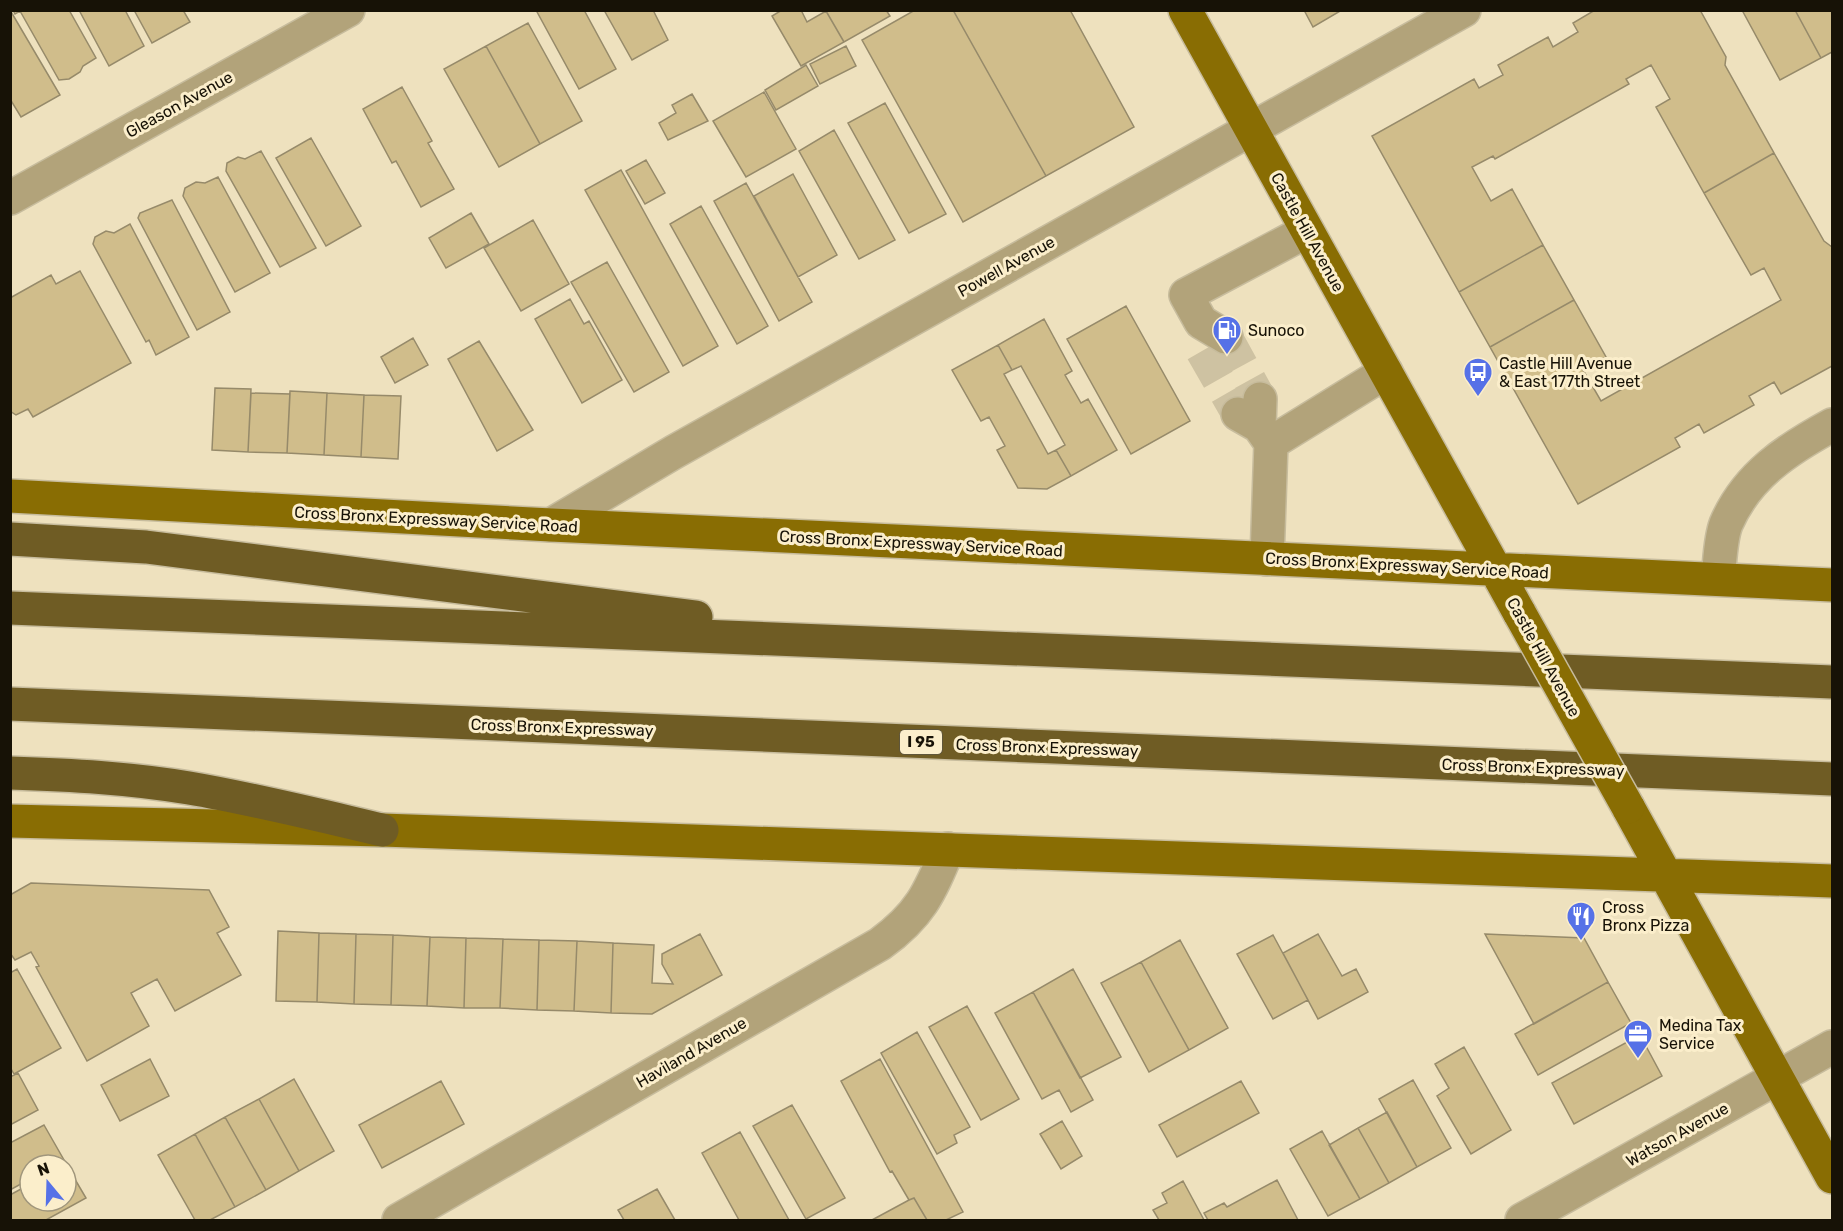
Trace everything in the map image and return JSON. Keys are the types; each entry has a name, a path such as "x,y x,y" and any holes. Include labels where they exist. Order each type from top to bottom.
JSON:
{"highway":[{"path":"10,539 146,547 924,646"},
{"path":"10,608 1833,682"},
{"name":"Cross Bronx Expressway","path":"10,704 1833,779"},
{"path":"10,772 112,778 187,787 382,830"}],"main road":[{"name":"Castle Hill Avenue","path":"1185,10 1833,1177"},
{"name":"Cross Bronx Expressway Service Road","path":"10,496 551,525 1833,585"},
{"path":"10,820 948,849 1833,882"}],"street":[{"name":"Gleason Avenue","path":"10,198 348,10"},
{"name":"Powell Avenue","path":"551,525 674,452 1464,10"},
{"path":"1210,337 1186,295 1307,231"},
{"path":"1268,559 1257,420 1386,372"},
{"path":"1718,579 1726,525 1745,492 1780,455 1833,425"},
{"name":"Haviland Avenue","path":"399,1221 880,944 917,912 929,893 948,849"},
{"name":"Watson Avenue","path":"1522,1221 1833,1047"}],"building":[{"path":"10,10 60,95 21,117 10,99"},
{"path":"13,10 69,10 96,58 69,79 59,80 20,11 15,14"},
{"path":"79,10 125,10 144,46 109,66"},
{"path":"134,10 183,10 190,22 152,43"},
{"path":"536,10 584,10 616,69 579,89"},
{"path":"604,10 653,10 668,40 632,60"},
{"path":"782,10 801,10 807,22 826,11 844,42 801,66 772,16"},
{"path":"886,10 890,16 844,42 826,11"},
{"path":"915,10 953,10 1046,176 963,222 862,40"},
{"path":"953,10 1070,10 1134,127 1046,176"},
{"path":"1304,10 1342,10 1313,27"},
{"path":"1595,10 1700,10 1726,57 1725,65 1774,153 1704,193 1656,107 1670,99 1651,65 1626,79 1629,84 1495,159 1493,156 1472,167 1491,201 1512,189 1543,245 1459,292 1372,136 1474,79 1479,88 1503,75 1498,65 1548,37 1553,47 1578,32 1573,23"},
{"path":"1742,10 1795,10 1821,58 1780,80"},
{"path":"1795,10 1832,10 1832,52 1821,58"},
{"path":"528,23 582,121 540,144 486,46"},
{"path":"486,46 540,144 499,167 444,69"},
{"path":"846,46 856,66 820,84 810,64"},
{"path":"806,65 818,86 776,110 765,90"},
{"path":"402,87 432,141 428,143 454,189 421,207 396,161 392,163 363,109"},
{"path":"764,92 796,149 746,177 713,121"},
{"path":"692,94 708,121 668,140 659,123 676,113 672,105"},
{"path":"885,103 946,214 909,233 848,123"},
{"path":"834,130 895,240 859,259 799,151"},
{"path":"311,138 361,226 326,246 276,158"},
{"path":"261,151 316,248 280,267 226,171 227,163 238,157 245,159"},
{"path":"1774,153 1824,241 1832,247 1832,366 1781,394 1774,382 1749,396 1754,405 1704,433 1699,424 1675,438 1680,447 1578,504 1490,347 1574,300 1606,357 1583,370 1601,401 1781,300 1764,268 1751,275 1704,193"},
{"path":"646,160 665,193 645,204 626,171"},
{"path":"621,170 718,346 683,366 585,190"},
{"path":"793,174 837,255 798,277 754,196"},
{"path":"218,177 270,273 235,292 183,196 185,188 196,182 205,183"},
{"path":"746,183 812,302 779,321 714,201"},
{"path":"172,200 230,312 197,330 138,218 140,213"},
{"path":"701,206 768,326 737,344 670,224"},
{"path":"471,213 489,244 446,268 429,238"},
{"path":"533,220 569,284 521,311 484,248"},
{"path":"130,224 189,337 156,355 149,340 146,342 93,244 95,237 106,231 114,233"},
{"path":"1543,245 1574,300 1490,347 1459,292"},
{"path":"607,262 669,372 634,392 571,282"},
{"path":"80,271 131,363 33,417 28,409 16,415 10,411 10,298 51,275 56,284"},
{"path":"570,299 584,324 589,321 622,380 582,403 535,319"},
{"path":"1126,306 1190,421 1131,454 1067,339"},
{"path":"1044,319 1072,371 1065,375 1081,403 1088,399 1117,450 1071,476 1056,450 1065,445 1021,366 1012,370 998,345"},
{"path":"413,338 428,365 395,383 381,357"},
{"path":"479,341 533,430 497,451 448,359"},
{"path":"998,345 1012,370 1004,374 1048,454 1056,450 1071,476 1047,489 1018,488 997,450 1005,446 989,417 981,421 952,370"},
{"path":"215,388 251,389 248,452 212,450"},
{"path":"290,391 327,393 324,455 287,453"},
{"path":"251,393 290,394 287,453 248,452"},
{"path":"327,393 364,395 361,457 324,455"},
{"path":"364,395 401,396 398,459 361,457"},
{"path":"31,883 209,890 229,927 217,933 241,975 175,1011 157,979 131,993 149,1026 87,1061 36,967 39,966 31,952 15,960 10,953 10,895"},
{"path":"278,931 319,933 317,1002 276,1001"},
{"path":"319,933 356,934 354,1004 317,1002"},
{"path":"356,934 393,935 391,1005 354,1004"},
{"path":"700,934 722,975 652,1014 611,1013 613,943 654,945 652,983 673,984 662,964 662,954"},
{"path":"1318,934 1342,976 1356,969 1368,992 1318,1019 1283,953"},
{"path":"1485,934 1584,938 1608,982 1534,1024"},
{"path":"393,935 430,937 427,1006 391,1005"},
{"path":"1273,935 1308,1000 1273,1019 1237,954"},
{"path":"430,937 466,938 464,1008 427,1006"},
{"path":"466,938 503,939 500,1008 464,1008"},
{"path":"503,939 539,940 537,1010 500,1008"},
{"path":"539,940 577,941 574,1011 537,1010"},
{"path":"1180,940 1228,1028 1189,1050 1141,962"},
{"path":"577,941 613,943 611,1013 574,1011"},
{"path":"1141,962 1189,1050 1149,1072 1101,983"},
{"path":"17,969 61,1048 14,1074 10,1067 10,973"},
{"path":"1073,969 1121,1057 1080,1078 1033,992"},
{"path":"1608,982 1631,1023 1538,1075 1515,1034"},
{"path":"1033,992 1093,1100 1071,1112 1059,1090 1042,1099 995,1013"},
{"path":"967,1006 1019,1099 981,1120 929,1027"},
{"path":"917,1032 970,1127 954,1135 957,1143 937,1154 881,1053"},
{"path":"1640,1035 1662,1076 1574,1124 1552,1083"},
{"path":"1464,1047 1511,1130 1471,1154 1437,1096 1449,1088 1435,1064"},
{"path":"150,1059 169,1096 120,1121 101,1085"},
{"path":"880,1059 963,1212 946,1220 927,1220 914,1198 909,1200 892,1171 890,1172 841,1081"},
{"path":"18,1073 38,1110 10,1125 10,1077"},
{"path":"294,1079 334,1151 299,1171 259,1099"},
{"path":"1413,1080 1451,1148 1417,1167 1379,1099"},
{"path":"441,1081 464,1124 382,1168 359,1125"},
{"path":"1241,1081 1259,1113 1177,1157 1159,1125"},
{"path":"259,1099 299,1171 266,1190 225,1117"},
{"path":"792,1105 845,1198 806,1219 753,1126"},
{"path":"1387,1112 1417,1167 1389,1183 1358,1128"},
{"path":"225,1117 266,1190 235,1207 195,1134"},
{"path":"1062,1121 1082,1156 1061,1169 1040,1134"},
{"path":"44,1125 60,1153 18,1153 18,1186 10,1190 10,1143"},
{"path":"1358,1128 1389,1183 1360,1199 1329,1145"},
{"path":"1322,1131 1360,1199 1328,1216 1290,1149"},
{"path":"740,1132 789,1220 739,1220 702,1153"},
{"path":"195,1134 235,1207 210,1220 195,1220 158,1155"},
{"path":"1277,1180 1298,1220 1208,1220 1204,1213 1224,1203 1227,1207"},
{"path":"1183,1181 1204,1220 1159,1220 1153,1210 1167,1203 1162,1193"},
{"path":"78,1184 86,1198 78,1202"},
{"path":"657,1189 675,1220 624,1220 618,1210"},
{"path":"18,1191 18,1213 59,1213 46,1220 10,1220 10,1195"},
{"path":"914,1198 927,1220 872,1220 909,1200"}],"tunnel":[{"path":"1226,337 1260,399"},
{"path":"1202,351 1238,414"}],"place":[{"name":"Sunoco","path":"1227,356"},
{"name":"Castle Hill Avenue & East 177th Street","path":"1478,398"},
{"name":"Cross Bronx Pizza","path":"1581,942"},
{"name":"Medina Tax Service","path":"1638,1060"}]}
